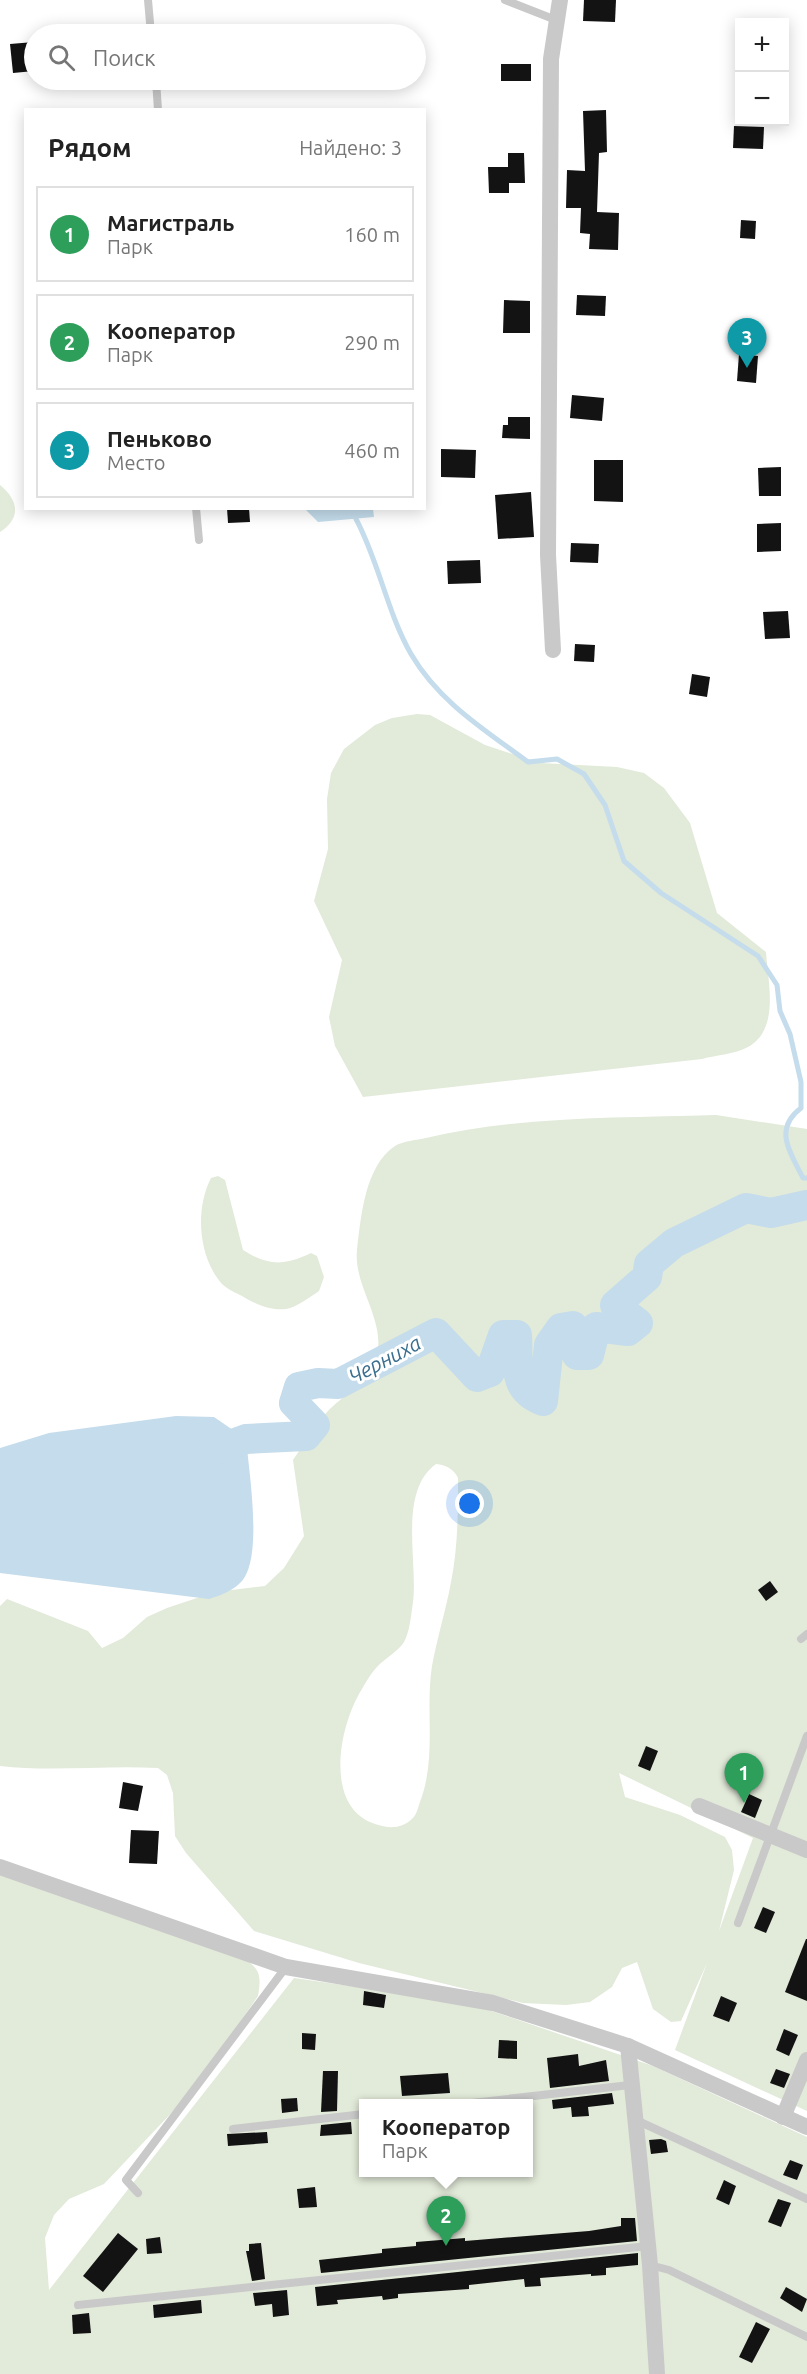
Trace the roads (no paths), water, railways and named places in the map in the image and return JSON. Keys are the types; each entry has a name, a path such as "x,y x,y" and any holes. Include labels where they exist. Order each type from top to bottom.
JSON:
{"street":[{"path":"553,650 548,543 551,59 560,0"},
{"path":"699,1806 807,1850"},
{"path":"0,1867 286,1968 493,2003 628,2046 807,2127"},
{"path":"628,2046 630,2085 650,2265 657,2374"},
{"path":"783,2116 807,2060"}],"lane":[{"path":"148,0 150,24"},
{"path":"505,0 556,20"},
{"path":"157,90 159,108"},
{"path":"196,510 199,540"},
{"path":"738,1923 807,1736"},
{"path":"138,2193 126,2180 286,1968"},
{"path":"500,2099 630,2085"},
{"path":"233,2129 359,2114"},
{"path":"635,2120 807,2199"},
{"path":"78,2305 648,2247"},
{"path":"650,2265 669,2270 807,2337"}],"water":[{"path":"306,510 373,510 374,517 318,522"},
{"path":"176,1416 214,1417 246,1439 252,1492 253,1534 252,1553 242,1581 227,1592 209,1599 0,1573 0,1448 49,1433"}],"waterway":[{"path":"356,519 371,552 403,638 422,671 435,687 464,714 528,762 557,759 584,774 605,805 624,861 661,893 758,956 777,985 780,1011 790,1034 801,1082 801,1108 788,1124 786,1133 793,1159 803,1178 807,1178"},
{"name":"Черниха","path":"208,1453 246,1439 306,1436 315,1425 294,1403 299,1387 318,1383 338,1384 436,1333 477,1377 490,1372 503,1335 517,1335 521,1382 526,1390 543,1401 549,1345 561,1328 573,1326 577,1355 589,1355 596,1327 628,1331 638,1323 615,1305 647,1277 649,1264 674,1243 746,1208 771,1213 807,1205"}],"place":[{"name":"Пеньково","path":"747,368"},
{"name":"Магистраль","path":"744,1803"},
{"name":"Кооператор","path":"446,2246"}]}
